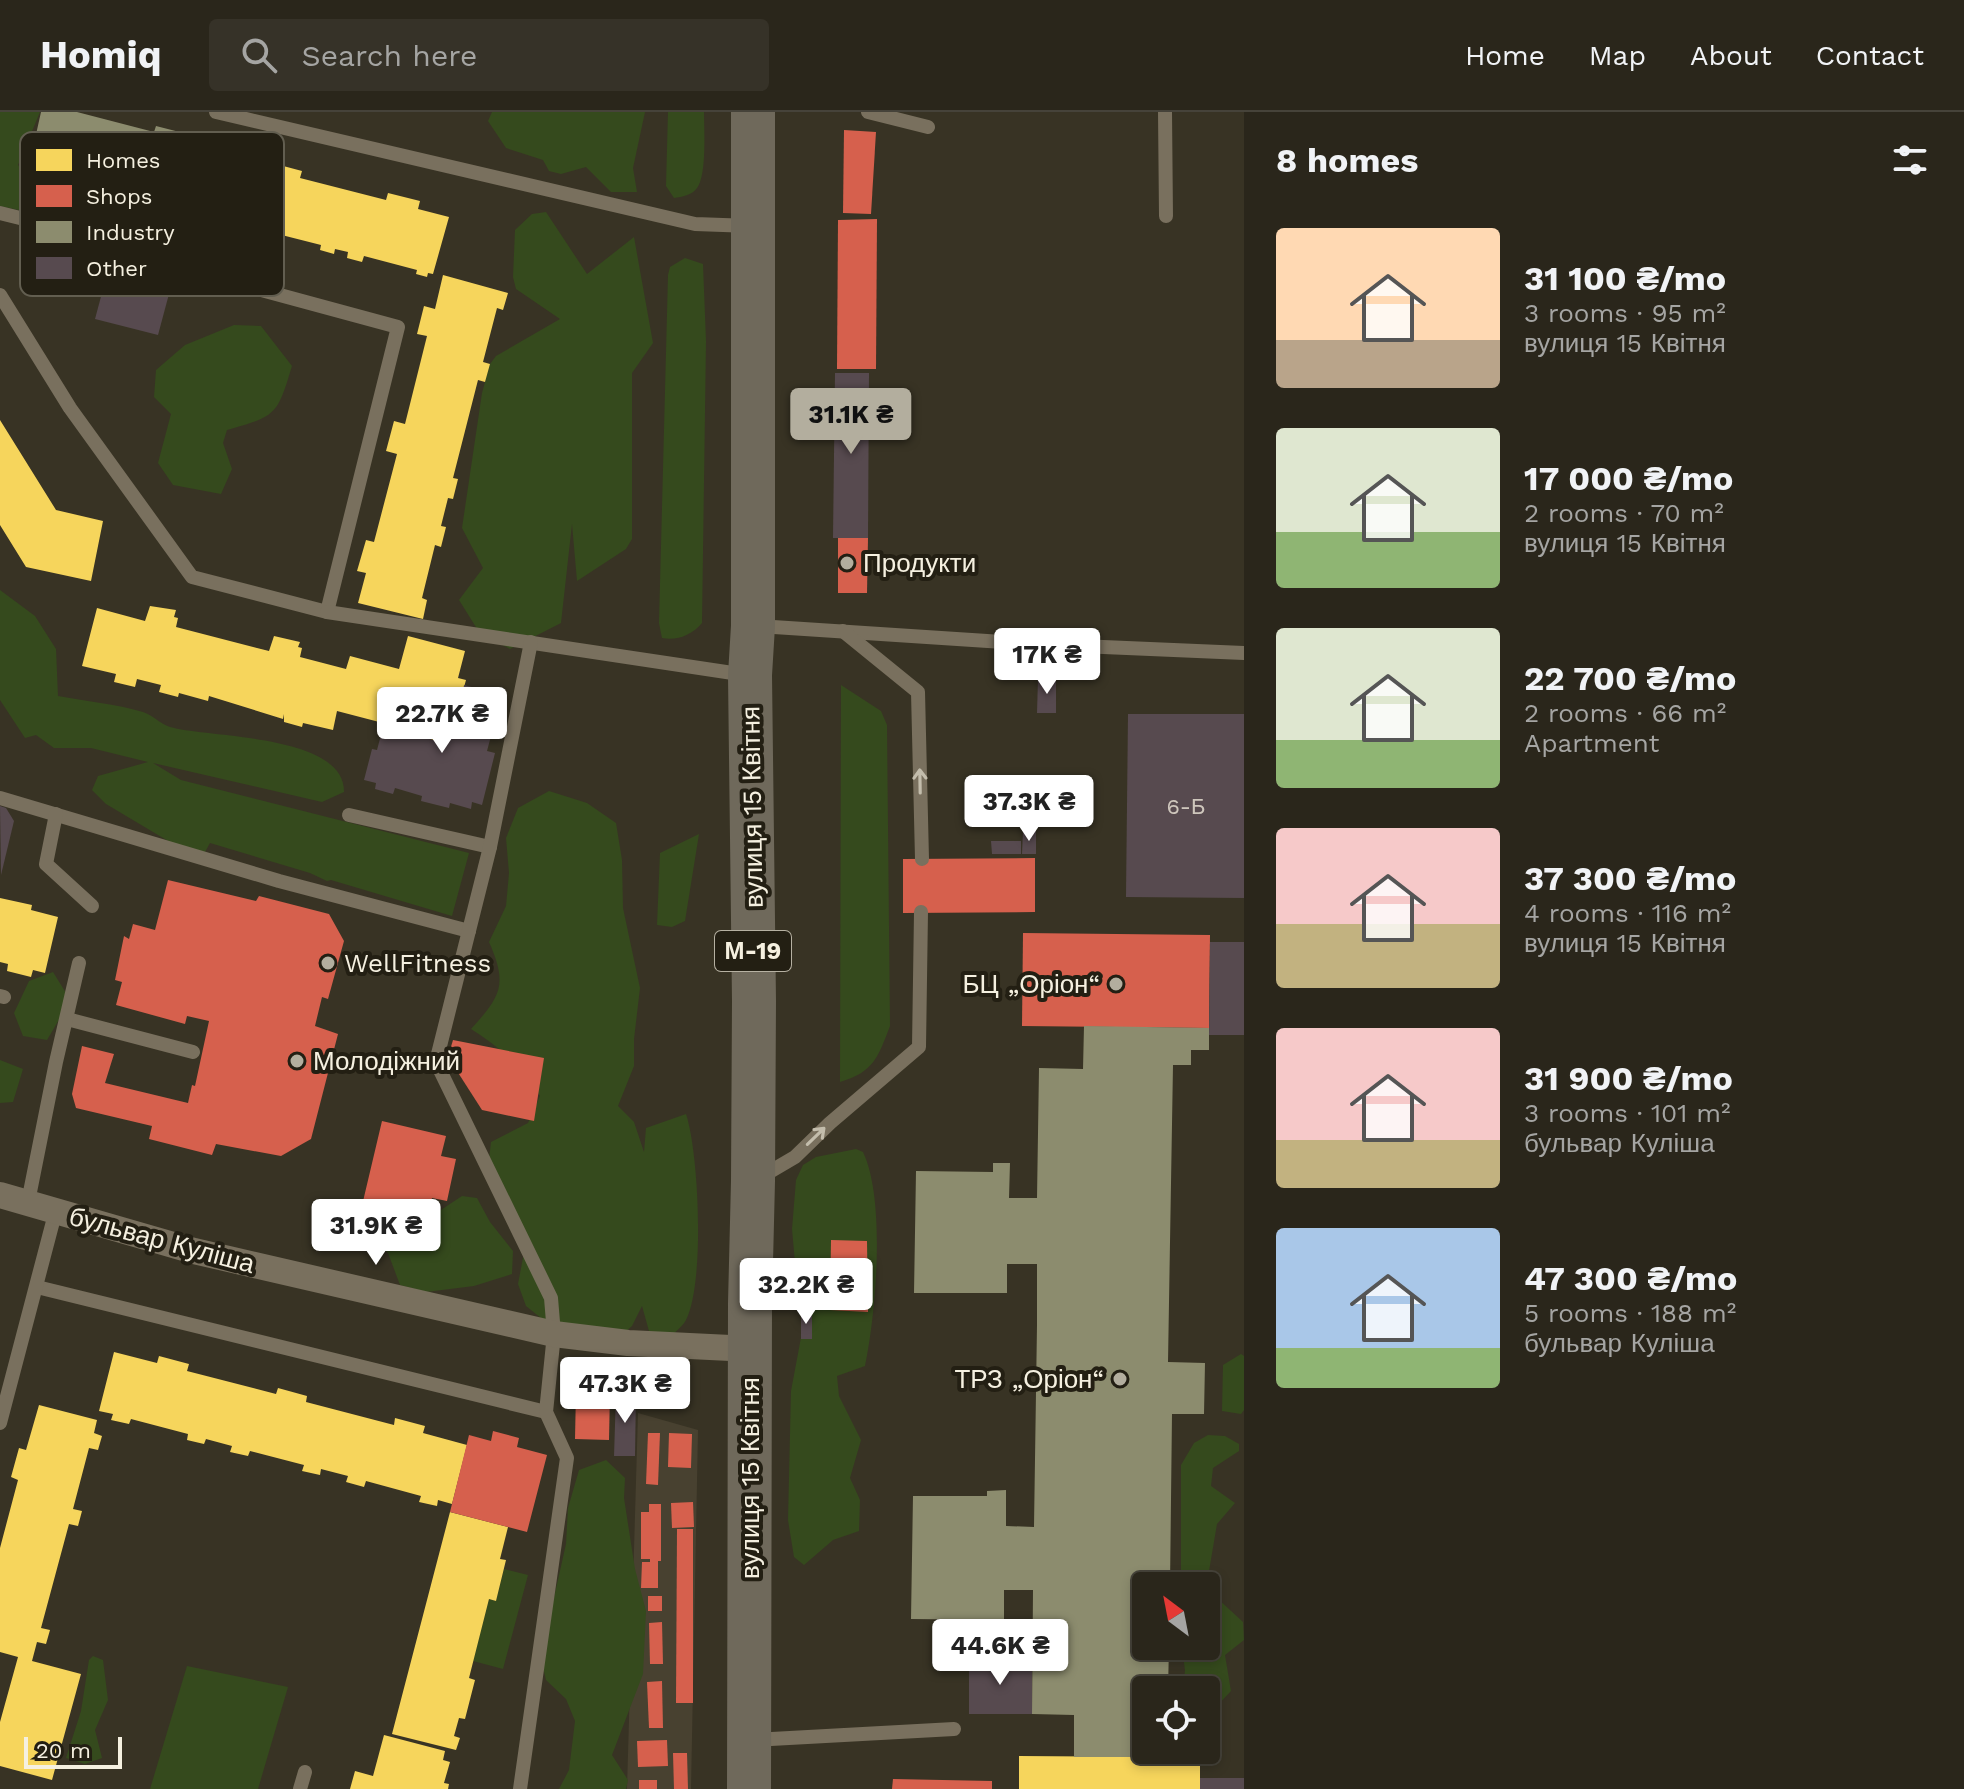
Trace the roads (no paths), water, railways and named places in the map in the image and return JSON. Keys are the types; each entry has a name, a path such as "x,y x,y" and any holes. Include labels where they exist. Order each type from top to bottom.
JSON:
{"highway":[{"name":"вулиця 15 Квітня","path":"749,1789 753,1181 750,675 753,626 753,112"}],"street":[{"name":"бульвар Куліша","path":"0,1195 194,1251 554,1334 628,1343 751,1349"}],"lane":[{"path":"216,112 695,224 753,226"},
{"path":"868,112 928,127"},
{"path":"1165,112 1166,216"},
{"path":"0,213 20,218"},
{"path":"0,295 70,408 192,577 327,612 750,675"},
{"path":"283,296 398,327 327,612"},
{"path":"753,626 1033,644 1244,653"},
{"path":"843,631 918,692 922,859"},
{"path":"520,1789 567,1458 546,1412 554,1334 551,1298 436,1062 490,847 531,642"},
{"path":"0,798 279,881 469,931"},
{"path":"56,814 46,864 92,906"},
{"path":"349,815 490,847"},
{"path":"753,1181 795,1157 919,1047 921,912"},
{"path":"28,1202 79,963"},
{"path":"67,1019 193,1052"},
{"path":"0,1423 56,1210"},
{"path":"37,1287 546,1412"},
{"path":"750,1741 954,1729"},
{"path":"300,1789 305,1772"}],"place":[{"name":"Продукти","path":"847,563"},
{"name":"WellFitness","path":"328,963"},
{"name":"БЦ „Оріон“","path":"1116,984"},
{"name":"Молодіжний","path":"297,1061"},
{"name":"ТРЗ „Оріон“","path":"1120,1379"}]}
